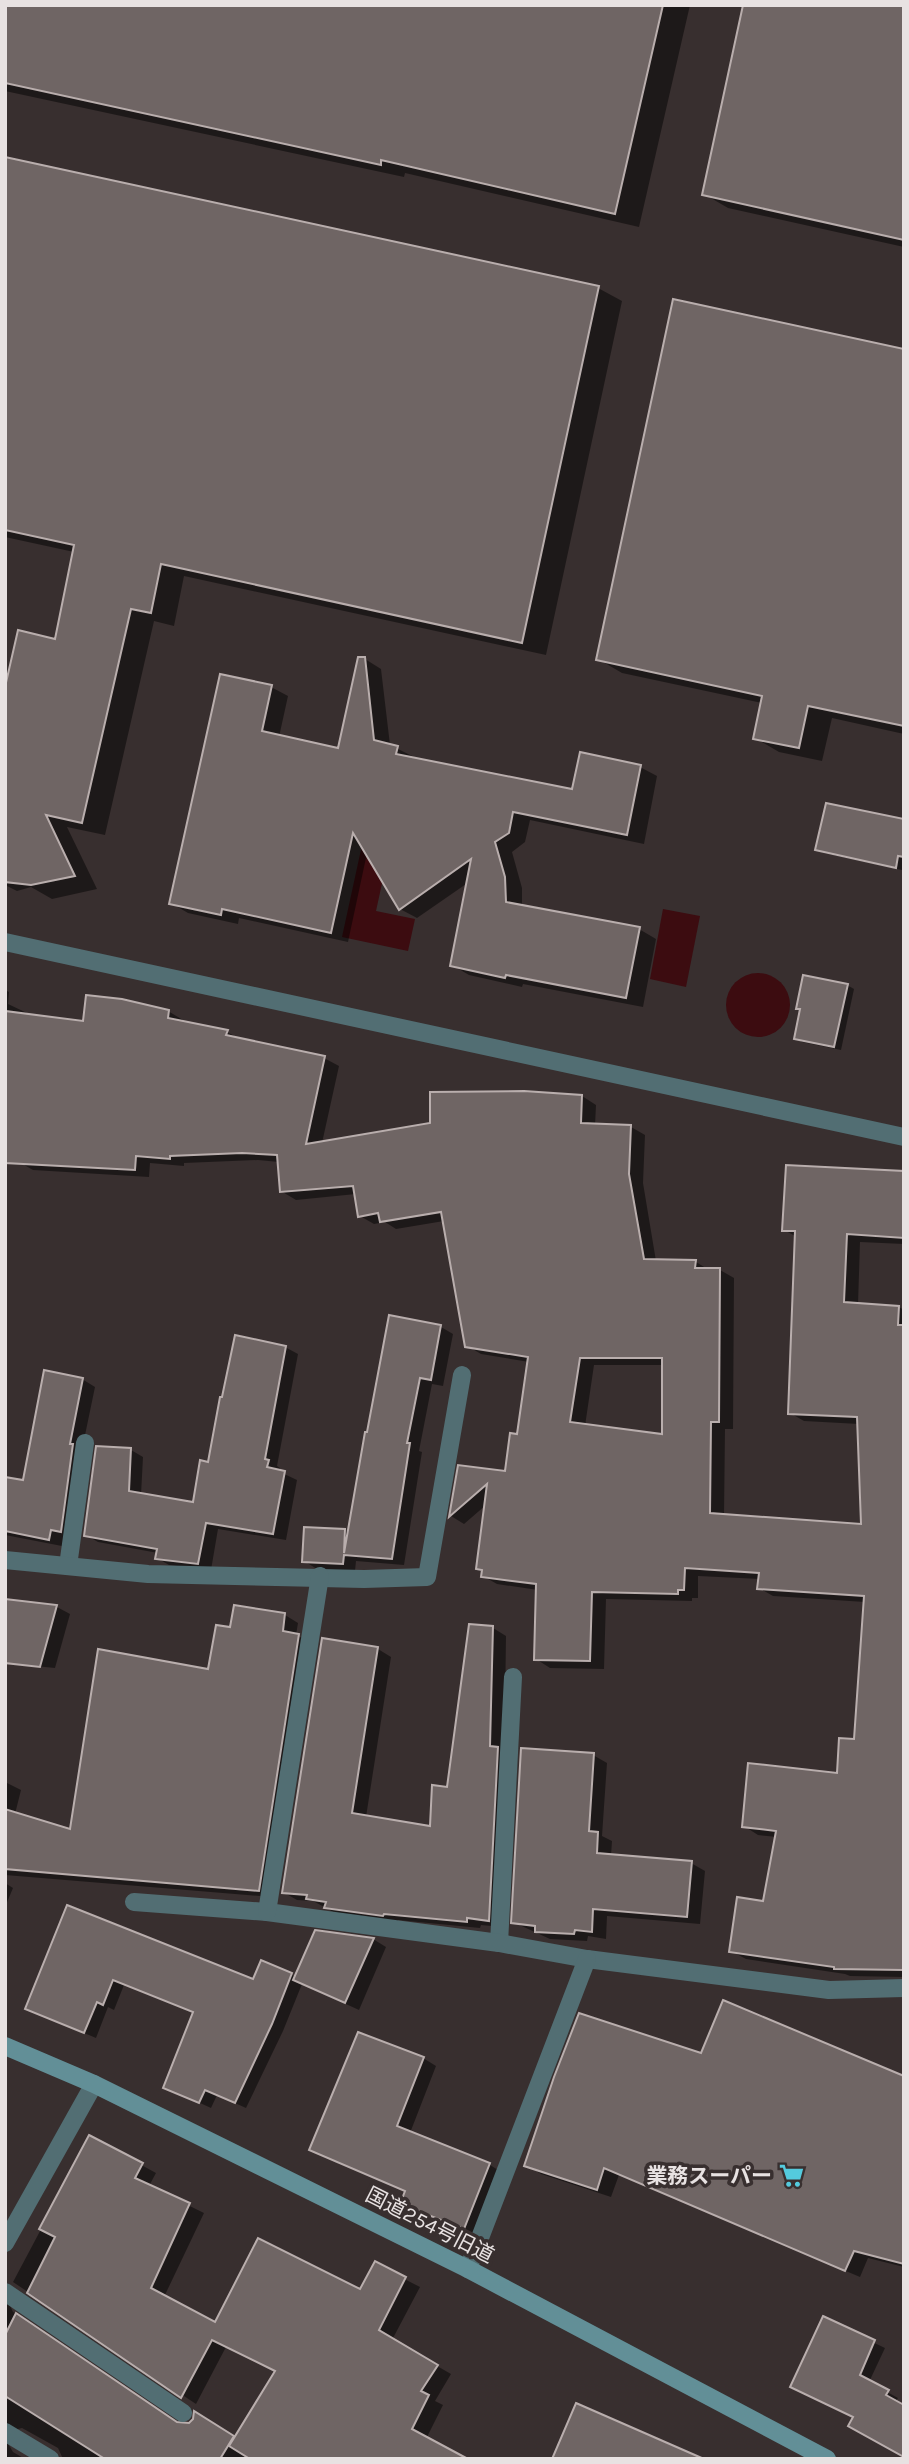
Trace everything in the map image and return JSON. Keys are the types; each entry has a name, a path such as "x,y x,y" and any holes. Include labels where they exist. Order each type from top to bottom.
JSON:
{"street":[{"path":"5,942 904,1137"},
{"path":"5,1560 148,1574 364,1579 427,1577 462,1375"},
{"path":"68,1566 85,1443"},
{"path":"267,1912 320,1576"},
{"path":"499,1943 513,1677"},
{"path":"134,1902 267,1912 499,1943 587,1959 829,1990 904,1988"},
{"path":"468,2269 587,1959"},
{"name":"国道254号旧道","path":"5,2046 94,2084 468,2269 827,2459"},
{"path":"5,2243 94,2084"},
{"path":"5,2292 183,2413"},
{"path":"5,2432 50,2459"}],"shaded area":[{"path":"367,822 394,828 376,911 415,919 408,951 342,937"},
{"path":"663,909 700,916 686,987 650,979"},
{"path":"758,973 776,979 784,987 790,1005 784,1023 776,1031 758,1037 740,1031 732,1023 726,1005 732,987 740,979"}],"building":[{"path":"5,5 663,5 615,214 381,160 381,165 5,83"},
{"path":"743,5 904,5 904,240 702,195"},
{"path":"5,157 599,286 522,643 161,564 151,613 131,609 82,823 46,815 75,876 31,885 5,882 5,687 18,630 55,639 74,545 5,530"},
{"path":"673,299 904,349 904,726 808,706 799,748 753,739 762,696 596,660"},
{"path":"358,657 365,657 374,740 398,746 396,754 572,789 580,752 641,765 627,835 513,812 509,833 495,842 505,877 506,902 640,927 626,998 450,966 471,859 399,910 353,833 331,933 222,909 221,915 169,904 220,674 272,685 262,731 338,748"},
{"path":"826,803 904,819 904,857 898,856 896,868 815,850"},
{"path":"803,975 848,984 834,1047 794,1039 800,1009 796,1009"},
{"path":"86,995 122,999 169,1010 168,1018 228,1030 226,1035 325,1056 306,1144 430,1123 430,1092 524,1091 582,1095 581,1123 631,1125 629,1174 644,1259 696,1260 695,1268 720,1268 719,1422 711,1422 710,1513 861,1524 857,1417 788,1414 795,1231 782,1231 786,1165 904,1171 904,1238 847,1234 844,1302 899,1306 898,1325 904,1325 904,1970 834,1969 729,1952 737,1897 763,1901 776,1831 742,1827 748,1763 837,1773 839,1738 854,1739 864,1596 757,1589 759,1573 685,1568 684,1590 678,1590 678,1594 592,1592 590,1661 534,1660 536,1584 481,1577 482,1570 476,1569 487,1484 449,1517 458,1465 505,1471 510,1433 517,1434 528,1357 465,1347 441,1212 380,1222 378,1213 358,1217 353,1186 280,1192 277,1155 242,1153 170,1156 170,1159 136,1156 135,1170 5,1163 5,1011 83,1021","holes":["580,1358 662,1358 662,1434 570,1422"]},
{"path":"389,1315 441,1325 431,1380 420,1378 407,1443 410,1443 392,1559 344,1555 343,1564 302,1562 304,1527 345,1529 344,1553"},
{"path":"235,1335 286,1346 265,1459 269,1460 267,1467 285,1471 273,1534 206,1523 198,1564 155,1559 157,1549 84,1536 96,1446 131,1448 129,1491 193,1502 200,1460 208,1462"},
{"path":"44,1370 83,1378 70,1444 73,1444 61,1532 51,1530 49,1540 5,1531 5,1477 23,1480"},
{"path":"5,1599 57,1605 40,1667 5,1663"},
{"path":"234,1605 285,1613 283,1631 299,1634 259,1891 5,1869 5,1809 70,1829 98,1649 208,1669 216,1625 230,1627"},
{"path":"469,1624 493,1626 490,1746 498,1747 489,1921 383,1916 324,1908 326,1902 306,1899 307,1895 282,1893 322,1638 378,1647 352,1813 430,1826 432,1785 447,1787"},
{"path":"521,1748 594,1753 589,1831 598,1832 597,1853 692,1861 687,1917 593,1909 592,1932 575,1930 574,1934 535,1932 535,1926 511,1923"},
{"path":"67,1905 253,1979 261,1960 292,1973 272,2024 235,2103 205,2090 199,2103 163,2088 193,2012 113,1980 103,2005 97,2002 84,2033 25,2009"},
{"path":"315,1930 374,1938 345,2003 293,1980"},
{"path":"723,2000 904,2076 904,2264 854,2251 845,2271 604,2168 597,2190 524,2166 579,2013 701,2053"},
{"path":"358,2032 424,2057 397,2126 490,2163 464,2229 400,2204 405,2191 309,2150"},
{"path":"89,2135 143,2163 135,2178 190,2203 151,2288 215,2322 258,2238 360,2289 375,2261 406,2277 379,2330 438,2365 421,2391 429,2395 412,2429 468,2459 250,2459 229,2446 275,2371 212,2340 181,2398 27,2293 55,2237 39,2229"},
{"path":"16,2313 177,2422 189,2423 193,2419 194,2411 234,2436 220,2459 105,2459 5,2396 5,2335"},
{"path":"823,2316 875,2340 860,2375 889,2390 886,2395 904,2405 904,2457 848,2426 853,2417 790,2387"},
{"path":"576,2403 704,2459 552,2459"}],"place":[{"name":"業務スーパー","path":"792,2176"}]}
